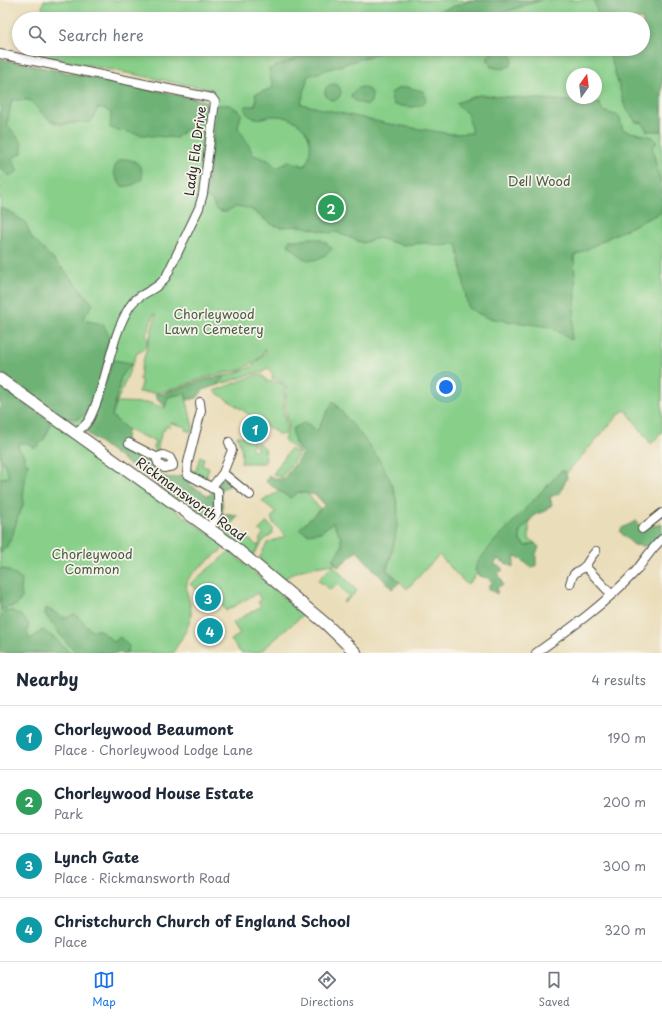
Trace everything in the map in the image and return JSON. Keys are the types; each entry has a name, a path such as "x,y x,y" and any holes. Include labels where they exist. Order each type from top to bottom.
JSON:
{"main road":[{"name":"Rickmansworth Road","path":"0,379 232,545 326,624 356,653"}],"street":[{"name":"Lady Ela Drive","path":"0,54 212,98 215,102 203,194 198,212 166,277 158,285 136,299 130,305 114,344 90,419 81,429 75,432"},
{"path":"188,474 188,462 201,411 200,402"},
{"path":"211,488 223,473 232,450 229,442"},
{"path":"130,443 158,458 158,463 161,466 167,468 172,466 218,491 218,512 210,529"},
{"path":"223,473 250,495"},
{"path":"644,525 662,513"},
{"path":"536,653 568,630 611,594 635,571 650,550 662,539"},
{"path":"570,584 572,576 575,572 585,566 596,551"},
{"path":"585,566 611,594"}],"green space":[{"name":"Chorleywood Lawn Cemetery","path":"44,0 662,0 662,432 651,444 626,410 620,413 467,585 439,555 407,589 386,570 391,557 397,524 398,508 393,487 334,402 317,431 295,443 301,450 294,449 284,440 289,427 285,406 287,386 284,383 272,378 273,375 269,369 266,368 263,373 255,373 215,386 224,379 223,376 251,367 267,352 265,350 261,357 240,370 206,377 167,391 154,393 138,392 142,382 140,380 141,369 156,315 154,314 146,335 148,338 146,345 142,351 137,353 112,413 99,413 89,427 87,433 0,371 0,59 211,102 213,90 41,56 650,56 650,12 41,12"},
{"path":"473,0 542,0 505,12 436,12"},
{"path":"594,0 662,0 662,131 647,131 643,123 636,122 625,107 610,56 650,56 650,12 597,12"},
{"name":"Dell Wood","path":"303,56 369,56 308,76 301,104 389,124 452,134 472,133 468,115 456,103 479,95 566,101 566,104 600,104 603,111 619,116 623,130 653,137 656,141 656,144 652,147 662,188 662,212 574,256 576,297 571,340 551,327 487,318 468,308 457,243 443,246 425,243 402,245 378,238 363,243 336,232 330,233 300,226 280,227 271,224 252,210 243,207 236,207 226,212 216,210 212,200 205,197 218,105 230,105 242,113 238,128 253,155 268,160 277,168 288,161 305,166 308,161 310,142 301,126 285,117 271,116 260,119 251,117 244,108 246,106 255,106 255,94 273,88 269,69"},
{"path":"488,56 511,56 513,59 510,66 503,69 491,67 488,61"},
{"path":"0,59 207,101 208,114 205,136 200,138 194,136 191,130 186,129 177,138 142,135 110,128 111,113 105,109 98,108 93,119 89,123 80,122 60,124 46,117 30,100 12,100 7,124 22,143 22,153 12,158 18,171 10,176 0,168"},
{"path":"330,84 336,84 341,89 339,98 336,100 330,100 325,95 325,89"},
{"path":"363,87 369,90 372,94 371,102 368,105 356,101 351,96 353,92"},
{"path":"406,87 423,91 426,97 425,103 413,107 394,105 391,99 392,92 399,88"},
{"path":"126,159 134,161 139,165 142,179 132,185 122,186 115,176 114,170 120,160"},
{"path":"0,208 9,211 26,223 31,237 63,269 93,304 82,320 103,324 112,342 95,401 88,411 78,419 65,418 0,373"},
{"path":"311,238 323,241 332,249 323,257 315,260 307,260 288,245 290,240 304,240"},
{"path":"113,360 132,363 121,377 112,416 127,429 125,449 144,458 147,455 153,459 149,461 155,470 162,476 172,478 182,475 192,480 190,485 209,496 222,477 231,483 230,486 221,489 223,514 238,516 223,534 87,433"},
{"path":"256,375 263,376 267,381 283,384 285,387 283,408 287,427 284,435 280,435 214,391"},
{"path":"223,376 224,379 215,386 203,390 197,398 187,400 185,393 168,397 165,407 155,394 163,394 206,379"},
{"name":"Chorleywood Common","path":"0,385 223,544 223,549 199,568 190,576 188,580 186,588 191,610 190,619 173,653 0,653"},
{"path":"0,386 50,421 49,429 40,444 34,448 27,443 20,443 18,448 24,455 24,462 28,463 23,506 13,534 6,548 0,553 0,478 9,477 5,465 0,459"},
{"path":"185,393 193,427 192,432 185,430 186,427 171,423 170,427 166,426 165,430 162,430 158,447 159,452 156,453 154,447 155,441 127,430 112,416 117,402 150,403 165,408 168,397"},
{"path":"333,401 381,462 394,490 398,520 393,546 386,570 400,582 392,589 357,551 338,567 333,560 342,546 340,535 333,522 321,532 308,534 299,529 325,505 316,495 298,492 290,498 266,482 269,475 278,479 283,478 302,453 295,443 292,429 305,422 317,431"},
{"path":"237,436 250,437 254,440 254,446 253,445 251,448 255,451 258,448 256,447 257,442 265,448 266,460 264,463 241,463 241,449"},
{"path":"290,449 292,451 300,452 285,473 280,477 273,474"},
{"path":"200,456 204,458 202,465 209,468 205,481 192,473 191,470 196,471"},
{"path":"561,471 565,471 567,478 560,493 550,497 552,505 547,508 546,511 536,514 520,531 520,541 526,546 535,543 539,547 536,554 536,566 532,568 515,556 513,567 498,559 494,564 502,568 502,571 498,572 503,585 497,587 497,594 489,589 489,585 493,583 488,578 479,576 475,570 477,563 492,544"},
{"path":"280,491 307,493 320,509 299,530 332,522 340,535 342,546 333,560 335,564 295,572 283,580 259,559 267,543 286,536 274,524 271,518 276,512 262,501"},
{"path":"529,521 529,539 535,543 526,546 520,541 520,531"},
{"path":"636,521 640,527 662,524 662,542 651,547 634,545 620,532 622,528"},
{"path":"267,522 273,529 273,533 265,539 253,555 220,530 234,532 238,531 249,538 248,539 250,541 251,540 257,546 261,541 259,540 263,534 259,530"},
{"path":"230,551 303,615 259,653 241,653 231,640 240,634 233,623 261,606 258,602 261,600 257,593 226,611 221,604 213,609 209,601 211,599 209,596 206,598 190,584"},
{"path":"333,565 357,591 344,603 343,602 349,596 337,584 330,590 318,580"},
{"path":"0,568 8,570 22,580 22,597 17,605 0,610"},
{"path":"46,608 65,618 75,614 91,630 100,630 114,642 120,637 129,646 128,651 125,653 77,653 65,641 45,614"},
{"path":"12,611 21,615 29,624 27,632 30,639 43,630 58,641 70,653 0,653 0,618 4,612"}],"place":[{"name":"Chorleywood House Estate","path":"331,208"},
{"name":"Chorleywood Beaumont","path":"255,429"},
{"name":"Lynch Gate","path":"208,598"},
{"name":"Christchurch Church of England School","path":"210,631"}]}
